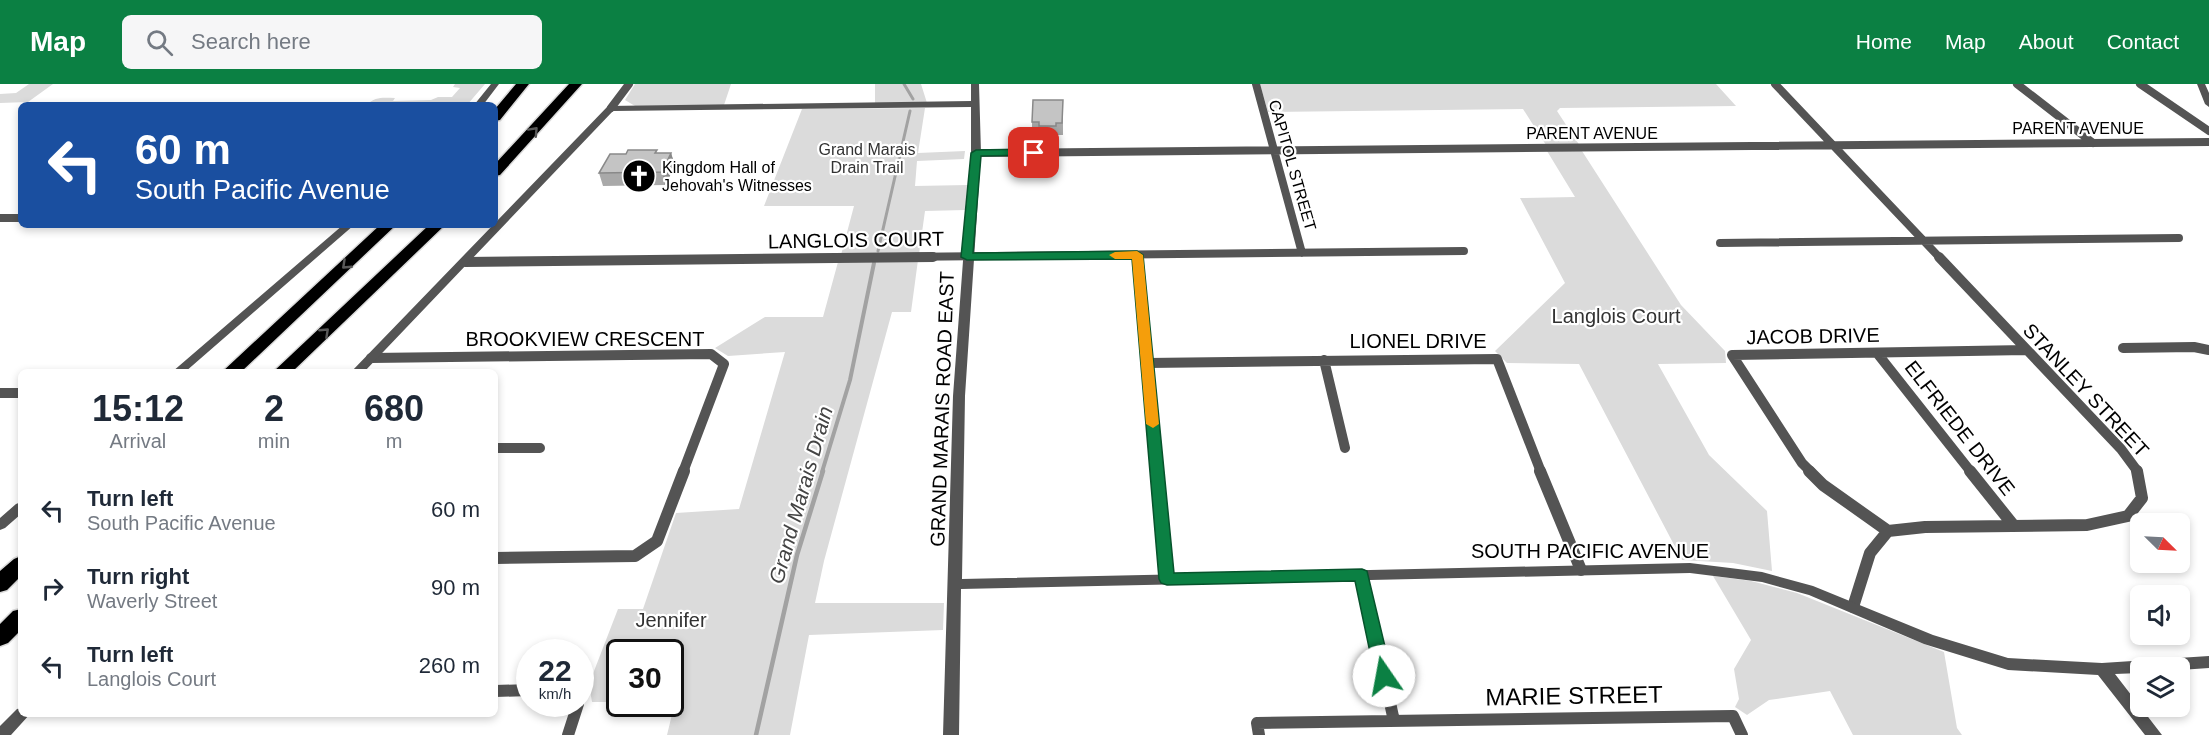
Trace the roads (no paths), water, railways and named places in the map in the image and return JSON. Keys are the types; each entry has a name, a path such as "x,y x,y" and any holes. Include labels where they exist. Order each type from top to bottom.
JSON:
{"highway":[{"path":"498,113 523,84"},
{"path":"498,169 574,87"},
{"path":"234,369 386,228"},
{"path":"285,369 435,228"},
{"path":"0,584 18,567"},
{"path":"0,637 18,620"}],"street":[{"path":"480,102 495,84"},
{"path":"498,227 611,108 629,84"},
{"name":"GRAND MARAIS ROAD EAST","path":"951,735 959,396 976,153 975,84"},
{"name":"CAPITOL STREET","path":"1256,84 1271,146 1275,150 1302,253"},
{"name":"STANLEY STREET","path":"1775,84 2121,449 2139,474 2142,498 2128,516 2087,525 1925,527 1888,531"},
{"path":"2018,84 2093,143"},
{"path":"2140,84 2209,131"},
{"path":"2201,84 2209,104"},
{"path":"611,108 975,104"},
{"name":"PARENT AVENUE","path":"976,153 2209,142"},
{"path":"0,218 18,218"},
{"path":"181,369 346,228"},
{"path":"360,369 497,228"},
{"path":"1720,243 2179,238"},
{"name":"LANGLOIS COURT","path":"465,262 1464,251"},
{"path":"1137,255 1167,579"},
{"path":"2123,348 2194,347 2209,350"},
{"name":"JACOB DRIVE","path":"1888,531 1823,485 1802,463 1732,355 2026,350"},
{"name":"ELFRIEDE DRIVE","path":"1877,353 2014,526"},
{"name":"BROOKVIEW CRESCENT","path":"371,358 711,354 724,364 657,541 635,556 498,558"},
{"name":"LIONEL DRIVE","path":"1147,363 1497,359 1504,382 1581,570"},
{"path":"1324,360 1345,448"},
{"path":"0,393 18,393"},
{"path":"498,447 540,448"},
{"path":"0,525 18,510"},
{"path":"1853,607 1870,553 1888,531"},
{"name":"SOUTH PACIFIC AVENUE","path":"956,584 1690,568 1762,577 1813,591 1929,640 2008,663 2102,669 2209,662"},
{"path":"1259,735 1257,723 1394,721 1362,575"},
{"path":"2102,669 2154,735"},
{"path":"498,691 516,690"},
{"name":"MARIE STREET","path":"1394,721 1733,716 1742,735"},
{"path":"1,735 19,717"},
{"path":"568,735 574,717"}],"waterway":[{"name":"Grand Marais Drain","path":"904,84 913,99"},
{"name":"Grand Marais Drain","path":"878,251 910,111"},
{"name":"Grand Marais Drain","path":"822,472 850,380 874,263"},
{"name":"Grand Marais Drain","path":"756,735 797,555 823,471"}],"place":[{"name":"Kingdom Hall of Jehovah's Witnesses","path":"639,176"}],"park label":[{"name":"Grand Marais Drain Trail","path":"867,158"},
{"name":"Langlois Court","path":"1616,316"},
{"name":"Jennifer","path":"671,620"}]}
